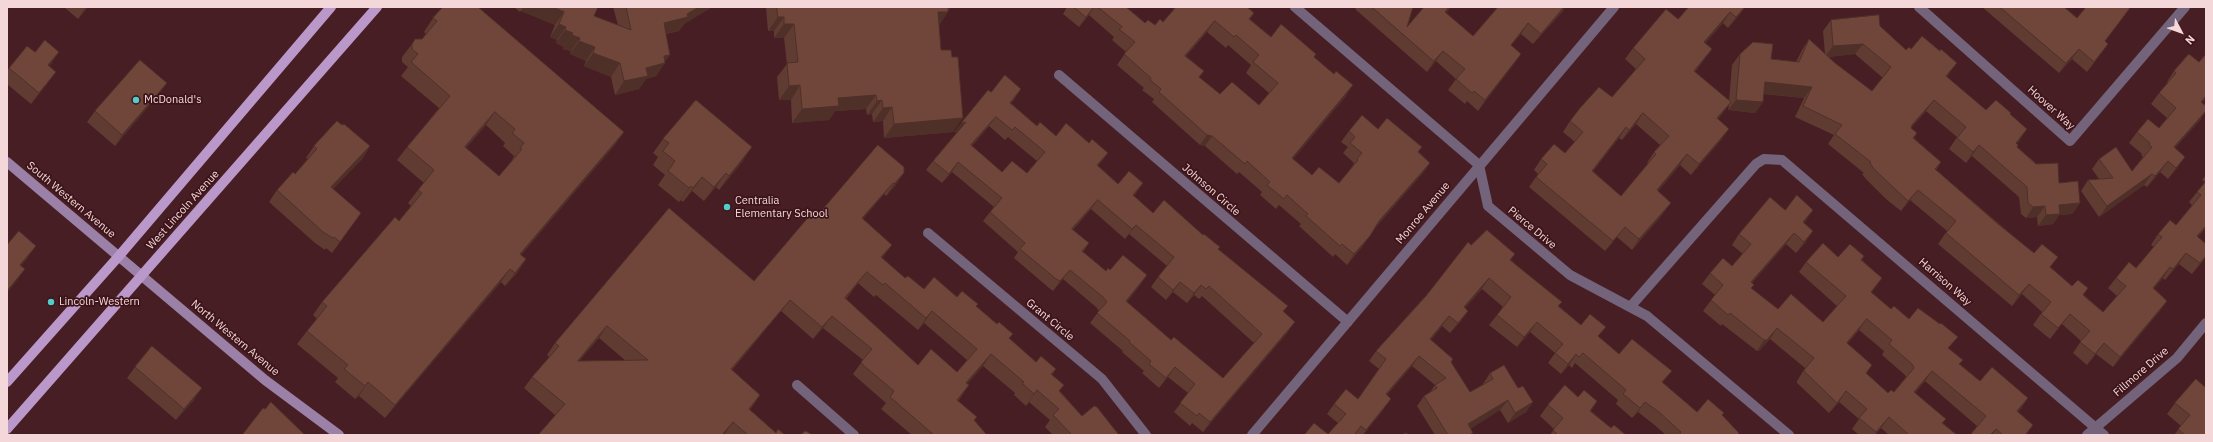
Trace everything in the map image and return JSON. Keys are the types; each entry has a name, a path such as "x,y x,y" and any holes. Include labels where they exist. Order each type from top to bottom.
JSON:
{"main road":[{"name":"West Lincoln Avenue","path":"7,382 119,256 331,7"},
{"name":"West Lincoln Avenue","path":"7,429 377,7"},
{"name":"South Western Avenue","path":"7,162 119,256"},
{"name":"North Western Avenue","path":"119,256 265,380 339,435"}],"street":[{"path":"1295,7 1479,165"},
{"name":"Monroe Avenue","path":"1252,435 1614,7"},
{"name":"Hoover Way","path":"1919,7 2070,141 2184,7"},
{"name":"Johnson Circle","path":"1059,75 1348,322"},
{"name":"Harrison Way","path":"1631,306 1763,154 1782,160 1790,165 2104,435"},
{"name":"Pierce Drive","path":"1479,165 1488,206 1570,275 1631,306 1665,330 1790,435"},
{"name":"Grant Circle","path":"928,233 1102,379 1146,435"},
{"name":"Fillmore Drive","path":"2087,435 2177,358 2206,323"},
{"path":"797,385 854,435"}],"building":[{"path":"443,7 478,7 624,132 520,254 526,259 515,273 510,269 395,405 368,382 365,386 344,369 348,365 307,331 327,306 322,302 395,217 399,221 422,193 418,190 434,170 407,147 450,96 411,62 418,54 412,49 412,44 415,39 422,39 437,21 433,18","holes":["495,112 515,129 512,133 524,143 520,148 522,149 499,176 465,147"]},
{"path":"553,7 598,7 594,16 631,30 626,7 699,7 687,14 688,17 664,23 670,55 664,56 665,63 646,68 648,76 624,81 620,63 593,53 595,47 579,41 580,38 565,30 566,27 559,24 564,12"},
{"path":"777,7 948,7 948,12 938,12 941,50 951,50 952,57 958,57 963,118 894,124 892,107 883,108 882,100 877,101 876,95 838,98 839,106 802,109 800,85 789,86 787,63 798,62 794,24 784,24 784,17 778,17"},
{"path":"1074,7 1094,7 1086,17"},
{"path":"1098,7 1126,7 1145,23 1148,20 1155,25 1160,19 1163,22 1176,7 1247,7 1254,13 1249,19 1271,37 1281,24 1316,54 1314,57 1334,74 1336,71 1353,85 1292,158 1312,175 1319,167 1339,183 1362,153 1350,143 1355,137 1349,131 1362,115 1378,129 1387,118 1422,147 1418,152 1430,163 1379,221 1370,236 1354,254 1342,244 1340,246 1306,216 1308,214 1287,195 1284,199 1267,185 1270,182 1247,161 1245,164 1212,136 1207,135 1159,92 1161,89 1150,80 1151,78 1124,54 1135,42 1119,29 1122,27","holes":["1215,21 1234,37 1236,35 1259,55 1253,62 1278,83 1259,105 1232,82 1220,94 1199,77 1204,71 1185,56"]},
{"path":"1372,7 1413,7 1407,27 1424,7 1449,7 1445,12 1473,36 1498,7 1564,7 1541,34 1528,23 1511,45 1521,54 1485,100 1474,91 1472,93 1456,79 1465,69 1443,51 1434,61"},
{"path":"1689,7 1745,7 1736,17 1730,12 1704,42 1712,49 1694,71 1731,102 1717,118 1729,129 1699,164 1687,154 1657,190 1671,203 1639,239 1625,227 1613,241 1536,177 1547,164 1541,159 1554,144 1565,153 1583,132 1570,121 1580,108 1599,87 1612,97 1645,59 1633,48 1666,9 1678,19","holes":["1643,113 1669,136 1654,152 1656,154 1621,196 1592,171 1626,127 1629,130"]},
{"path":"2000,7 2064,7 2077,18 2086,7 2130,8 2105,41 2108,44 2094,62 2079,49 2066,63"},
{"path":"1879,15 1880,26 1906,50 1909,47 1911,49 1922,36 1940,51 1941,49 1957,63 1946,76 1986,110 1996,100 2011,113 2010,114 2027,129 2016,143 2018,145 2017,147 2036,164 2058,163 2059,183 2078,181 2080,203 2059,205 2060,214 2046,215 2045,206 2033,207 2028,203 2027,187 1979,145 1973,152 1957,138 1966,127 1934,100 1911,128 1917,133 1913,138 1941,162 1935,169 2034,253 2042,244 2058,257 2050,267 2072,286 2078,280 2088,288 2083,295 2103,312 2126,286 2116,278 2129,262 2136,268 2162,237 2158,234 2170,220 2176,225 2201,195 2197,192 2206,181 2206,226 2197,236 2206,244 2206,256 2200,263 2186,253 2173,269 2170,267 2153,288 2167,301 2120,357 2104,343 2095,354 2080,342 2090,331 2070,314 2058,328 2041,314 2051,302 2029,284 2019,295 1946,233 1956,221 1918,190 1908,201 1874,169 1870,163 1871,162 1835,134 1842,125 1803,106 1812,87 1765,82 1763,102 1736,100 1740,54 1753,42 1773,44 1771,59 1799,62 1809,39 1835,63 1872,91 1891,67 1863,44 1833,46 1831,20"},
{"path":"45,40 59,52 48,65 56,72 39,93 9,68 27,46 35,52"},
{"path":"2189,54 2199,62 2206,54 2206,96 2201,102 2206,106 2206,111 2174,147 2185,157 2176,168 2168,161 2155,176 2152,174 2107,206 2088,180 2113,178 2099,159 2116,147 2132,171 2152,147 2149,145 2150,143 2137,132 2148,119 2159,128 2176,108 2159,93 2176,73 2174,71"},
{"path":"140,60 167,83 122,135 95,111"},
{"path":"1005,75 1021,89 1010,103 1037,126 1040,122 1056,136 1066,123 1089,143 1092,139 1108,153 1097,165 1118,184 1129,171 1143,183 1133,195 1153,213 1164,200 1203,235 1204,234 1220,247 1218,249 1288,306 1283,311 1295,322 1210,422 1199,413 1197,416 1180,403 1195,384 1175,367 1166,378 1149,364 1151,361 1129,342 1130,341 1097,313 1107,302 1103,297 1070,270 1060,281 1056,279 1020,249 1025,243 990,212 1002,198 958,162 949,174 933,161 966,122 961,123 988,90 991,92","holes":["996,117 1012,130 1015,127 1045,152 1027,173 1012,161 1002,172 971,145","1098,200 1132,229 1136,225 1174,257 1158,277 1173,290 1180,282 1194,293 1201,285 1206,289 1209,286 1262,334 1223,378 1174,337 1171,340 1126,301 1147,275 1123,255 1110,270 1108,268 1106,271 1082,251 1089,243 1072,229"]},
{"path":"696,100 752,147 729,176 726,173 714,187 702,177 693,188 691,186 689,188 668,171 675,161 663,151 669,143 663,139"},
{"path":"337,121 342,125 344,124 370,146 331,187 361,213 340,242 334,237 333,238 323,232 277,190 293,172 295,174 317,149 314,146"},
{"path":"878,145 904,167 904,173 894,184 893,183 862,218 892,245 881,257 905,278 908,276 924,289 934,277 957,297 962,291 978,304 976,306 997,324 999,322 1013,334 1009,338 1036,362 1041,356 1056,369 1051,374 1064,385 1059,391 1082,416 1094,406 1097,407 1119,435 1072,435 1053,415 1059,409 1037,390 1034,394 1022,383 1024,382 991,354 966,383 969,385 957,400 977,417 974,420 987,435 934,435 890,397 894,391 863,365 861,362 872,349 832,316 822,327 790,300 731,369 760,395 749,409 776,433 778,429 785,435 748,435 733,422 722,435 538,435 565,404 532,377 559,346 555,343 669,208 754,281 811,214 815,218","holes":["867,272 883,285 885,283 926,318 932,311 977,349 957,372 931,349 918,365 845,298","607,326 648,360 578,361"]},
{"path":"1797,195 1813,210 1803,222 1813,231 1804,242 1794,233 1751,282 1754,285 1751,288 1778,309 1791,294 1823,322 1846,296 1806,262 1823,243 1838,257 1850,244 1864,256 1861,260 1882,278 1871,292 1891,309 1894,306 1909,319 1918,308 1940,324 1941,323 1958,337 1948,348 1963,360 1959,364 1980,381 1992,367 2028,398 2017,411 2033,425 2025,435 2003,435 1996,429 1990,435 1970,435 1986,416 1932,371 1914,392 1946,419 1942,423 1957,435 1909,435 1889,417 1876,432 1859,418 1867,409 1846,391 1837,403 1805,372 1804,370 1814,358 1777,328 1767,340 1764,340 1730,313 1728,315 1711,300 1723,285 1710,273 1723,258 1732,266 1751,244 1739,234 1770,197 1785,210","holes":["1867,319 1892,340 1889,344 1912,364 1914,368 1894,392 1891,390 1888,393 1866,373 1872,365 1847,343"]},
{"path":"1487,230 1515,254 1510,260 1562,302 1558,306 1581,325 1590,314 1606,327 1598,336 1619,354 1632,339 1672,371 1662,382 1697,412 1708,399 1724,413 1722,415 1739,433 1737,435 1679,435 1681,432 1659,412 1645,402 1640,408 1623,394 1626,390 1583,353 1579,357 1576,354 1568,364 1555,353 1563,344 1537,322 1524,337 1497,315 1511,297 1489,278 1464,307 1468,311 1458,323 1449,316 1430,339 1453,359 1451,362 1470,392 1493,379 1490,373 1504,365 1518,388 1523,386 1533,402 1515,413 1508,400 1468,424 1473,433 1469,435 1448,435 1424,396 1437,388 1435,385 1446,378 1419,356 1386,394 1391,399 1366,430 1361,426 1354,435 1304,435 1314,423 1328,434 1346,414 1334,404 1346,389 1358,399 1386,359 1376,351 1426,296 1468,242 1471,245"},
{"path":"19,231 36,246 20,265 25,269 7,291 7,245"},
{"path":"152,346 202,388 184,409 135,367"},
{"path":"2196,379 2205,387 2206,385 2206,435 2185,435 2178,429 2190,415 2175,403"},
{"path":"1565,385 1578,397 1584,390 1597,401 1590,411 1611,428 1614,425 1626,435 1558,435 1553,430 1563,418 1548,405"},
{"path":"271,402 305,435 242,435 263,408 265,409"},
{"path":"805,431 808,432 812,435 801,435"}],"place":[{"name":"McDonald's","path":"136,100"},
{"name":"Centralia Elementary School","path":"727,207"},
{"name":"Lincoln-Western","path":"51,302"}]}
